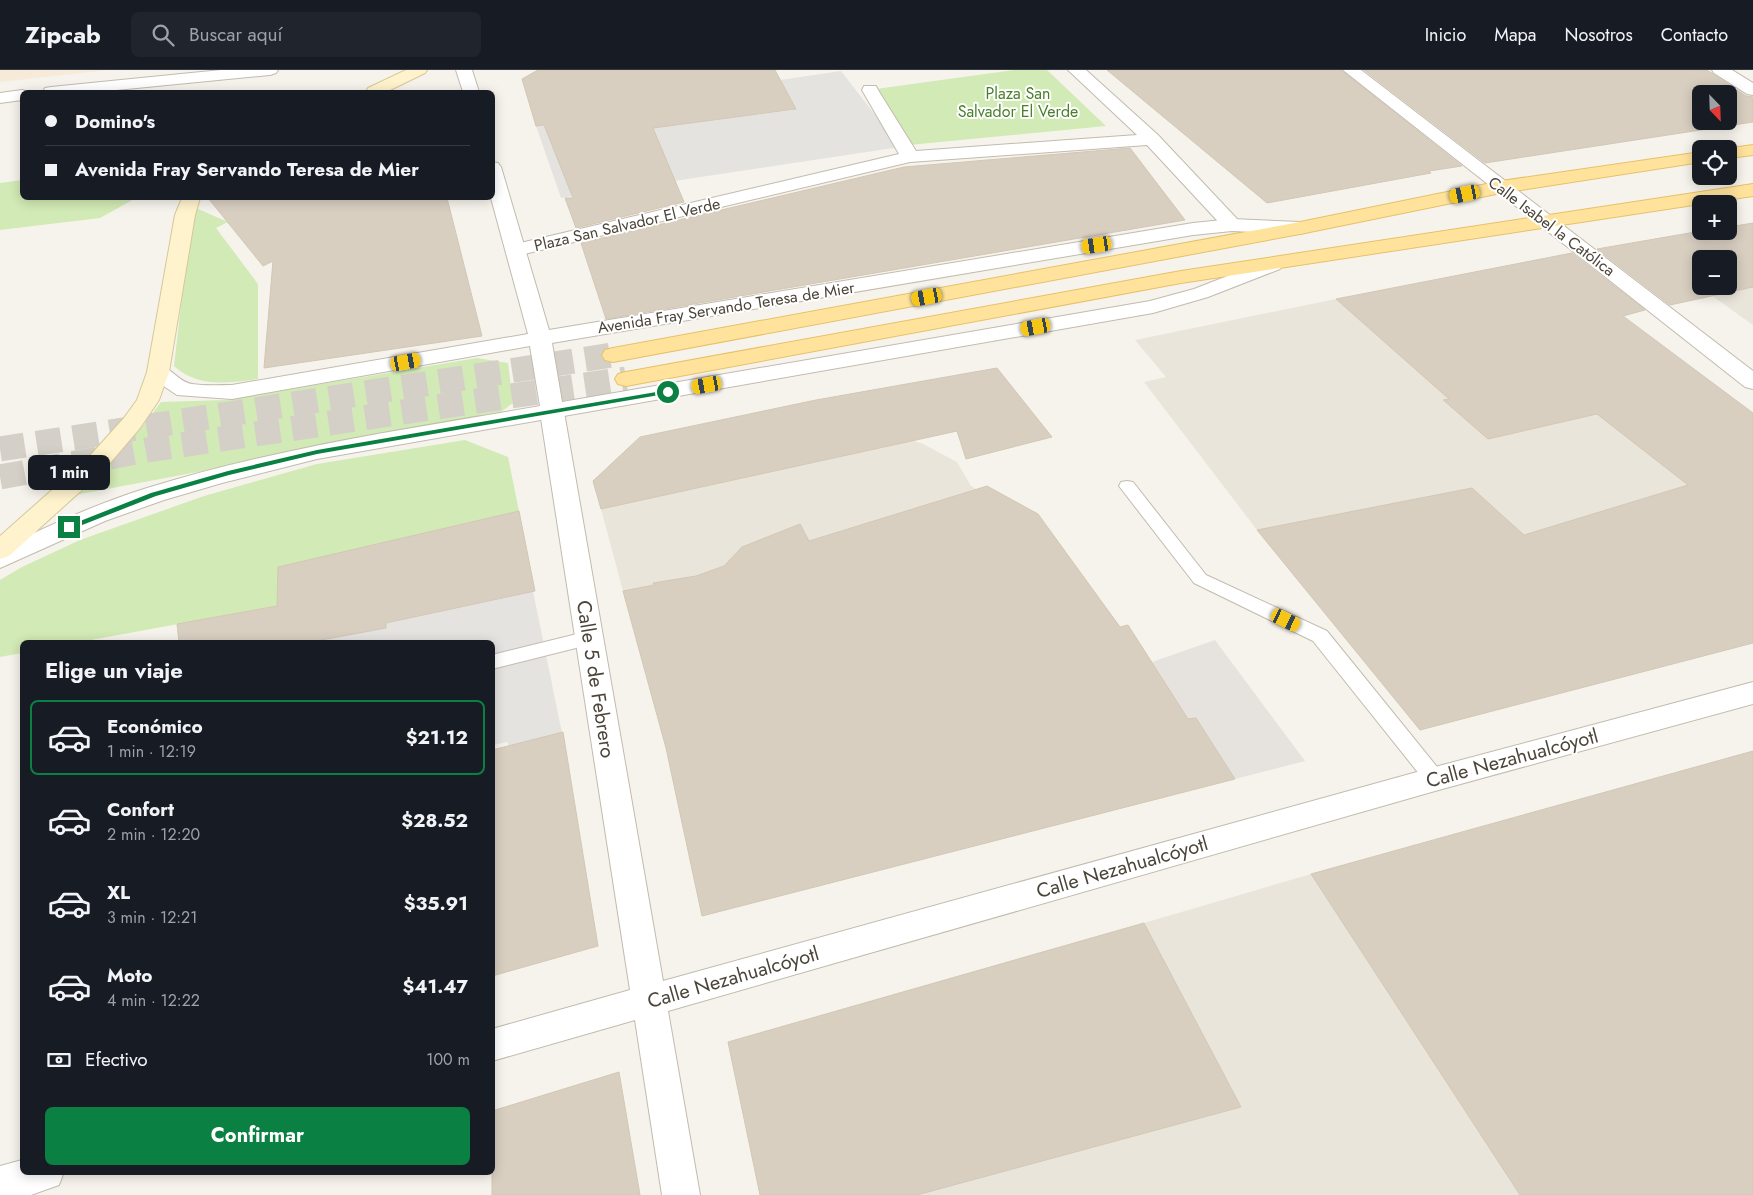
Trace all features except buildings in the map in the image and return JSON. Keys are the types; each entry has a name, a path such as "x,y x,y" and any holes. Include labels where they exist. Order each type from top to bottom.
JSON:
{"main road":[{"path":"378,90 419,70"},
{"path":"1737,152 1753,150"},
{"name":"Avenida Fray Servando Teresa de Mier","path":"614,354 1300,228 1501,187 1692,158"},
{"path":"626,379 1181,277 1272,265 1753,190"},
{"path":"0,550 96,464 132,423 148,400 158,372 185,215 190,200"}],"street":[{"path":"71,90 270,70"},
{"path":"464,70 470,90"},
{"path":"1076,70 1152,139 1232,224"},
{"name":"Calle Isabel la Católica","path":"1351,70 1753,382"},
{"path":"1720,70 1753,90"},
{"path":"870,90 910,157"},
{"path":"0,98 20,95"},
{"name":"Plaza San Salvador El Verde","path":"516,250 910,157 1152,139"},
{"name":"Calle 5 de Febrero","path":"495,177 540,338 681,1195"},
{"name":"Avenida Fray Servando Teresa de Mier","path":"158,372 185,390 232,392 540,338 1193,229 1232,224 1300,228"},
{"path":"0,559 69,527 153,494 228,473 317,452 1153,307 1201,294 1272,265"},
{"name":"Calle Nezahualcóyotl","path":"495,1045 1435,779 1753,693"},
{"path":"0,1185 35,1175"}],"lane":[{"path":"1127,486 1200,580 1320,636 1435,779"},
{"path":"495,661 589,638"}],"shaded area":[{"path":"0,70 108,70 0,82"},
{"path":"841,71 900,147 561,198 536,126 544,125 552,146 627,129 795,110 780,80"},
{"path":"1753,287 1753,325 1711,295 1737,295 1737,290"},
{"path":"1336,299 1449,399 1443,401 1488,439 1588,416 1638,402 1654,458 1688,485 1524,535 1257,530 1144,382 1166,377 1135,340"},
{"path":"895,434 923,444 957,462 971,486 976,489 809,541 802,528 772,535 742,547 724,566 696,576 653,583 654,585 623,591 601,509 875,449"},
{"path":"533,591 562,733 509,746 507,742 495,745 495,640 322,640 386,628 386,623"},
{"path":"1215,640 1305,761 1235,779 1196,718 1188,719 1152,662"},
{"path":"1311,874 1520,1195 917,1195 1241,1107 1144,923"}],"green space":[{"name":"Plaza San Salvador El Verde","path":"1014,70 1047,70 1106,126 909,145 876,89"},
{"path":"20,180 20,200 132,200 100,218 0,230 0,183"},
{"path":"198,209 228,222 216,228 258,284 258,379 236,382 203,381 183,373 174,366 192,211"},
{"path":"477,358 508,363 513,403 495,416 75,495 127,446 161,402 225,400"},
{"path":"465,440 508,457 519,511 279,567 277,606 91,640 20,640 20,653 0,657 0,580 22,567 80,540 204,496 317,464"}],"tunnel":[{"path":"0,449 613,355"},
{"path":"0,477 147,450 626,379"}],"route":[{"path":"69,527 153,494 228,473 317,452 668,392"}]}
